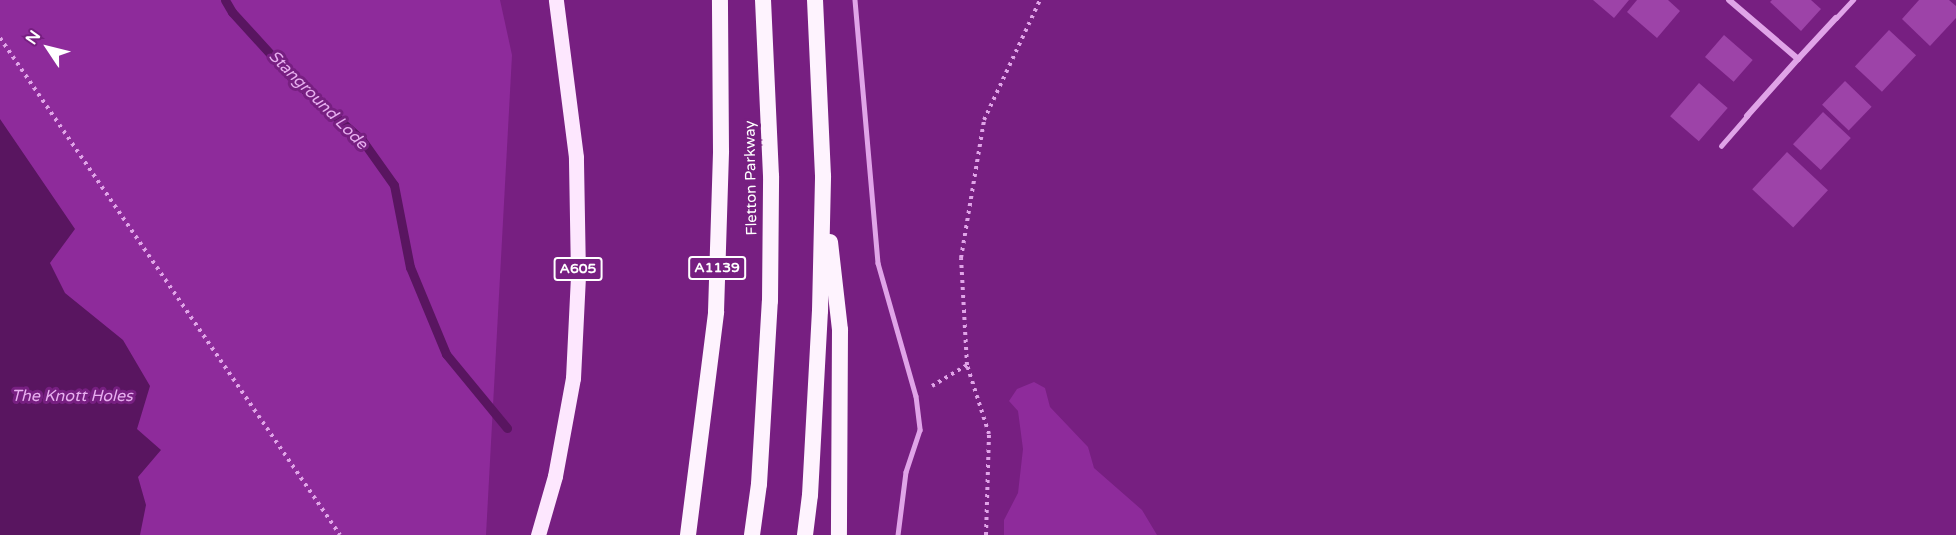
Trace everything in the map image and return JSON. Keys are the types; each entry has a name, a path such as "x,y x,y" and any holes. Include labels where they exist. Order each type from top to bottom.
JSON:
{"highway":[{"name":"A1139","path":"688,535 716,312 722,151 720,0"},
{"name":"Fletton Parkway","path":"752,535 759,484 770,301 771,176 763,0"},
{"path":"815,0 823,176 840,330 839,535"},
{"path":"805,535 810,495 820,310 823,176"}],"main road":[{"name":"A605","path":"538,535 555,476 573,378 578,276 576,157 556,0"}],"street":[{"path":"1729,0 1798,59"},
{"path":"1747,116 1836,18"}],"lane":[{"path":"855,0 878,263 916,396 920,430 906,472 898,535"},
{"path":"1836,18 1853,0"},
{"path":"1721,146 1747,116"}],"path":[{"path":"986,535 990,434 967,365 961,258 984,120 1040,0"},
{"path":"0,38 340,535"},
{"path":"916,396 967,365"}],"shaded area":[{"path":"0,0 500,0 512,55 486,535 0,535"},
{"path":"1034,382 1045,388 1050,407 1088,447 1094,468 1142,510 1157,535 1004,535 1004,520 1018,493 1023,449 1018,411 1009,401 1017,389"}],"water":[{"name":"The Knott Holes","path":"0,119 75,229 50,263 65,293 123,340 150,386 137,429 161,450 138,477 146,505 140,535 0,535"}],"building":[{"path":"1593,0 1629,0 1614,18"},
{"path":"1637,0 1668,0 1680,11 1657,38 1627,12"},
{"path":"1772,0 1811,0 1821,9 1801,31 1770,2"},
{"path":"1919,0 1949,0 1956,6 1956,18 1930,46 1902,19"},
{"path":"1889,30 1916,55 1882,92 1855,67"},
{"path":"1724,35 1753,60 1734,82 1705,57"},
{"path":"1845,81 1872,107 1849,130 1822,105"},
{"path":"1699,83 1728,108 1699,141 1670,116"},
{"path":"1823,112 1851,138 1821,170 1793,144"},
{"path":"1787,152 1828,190 1793,227 1752,189"}],"waterway":[{"name":"Stanground Lode","path":"225,0 232,12 295,81 362,140 394,185 410,267 446,354 507,428"}]}
